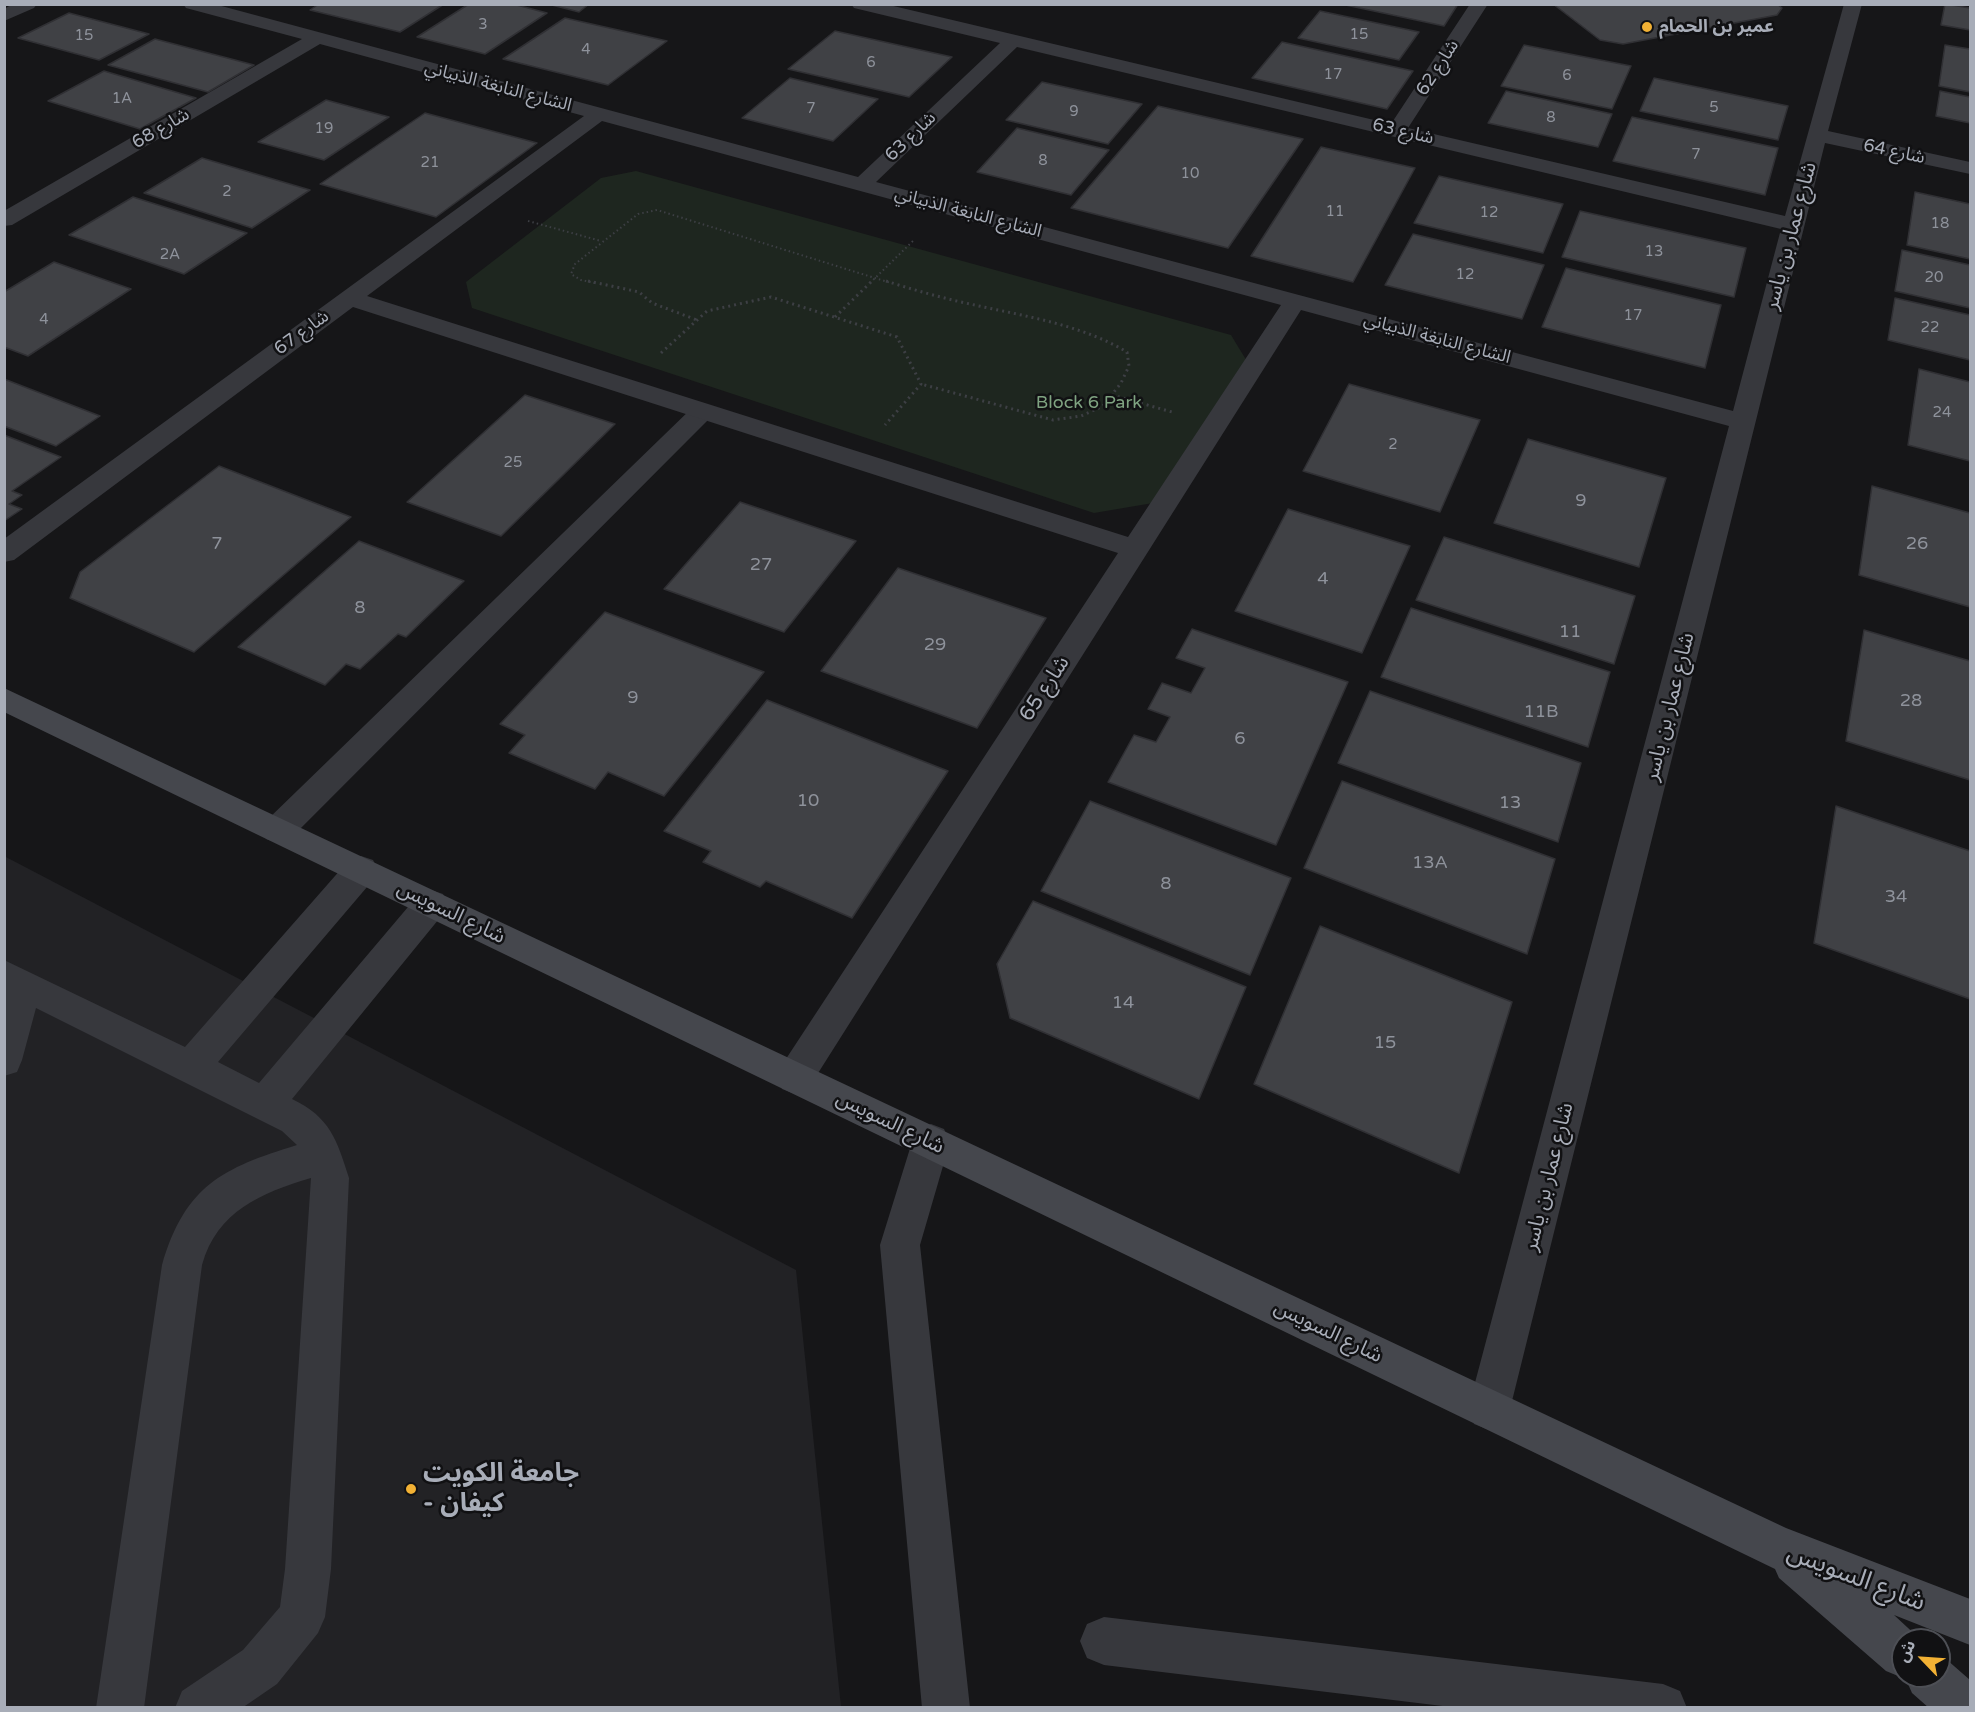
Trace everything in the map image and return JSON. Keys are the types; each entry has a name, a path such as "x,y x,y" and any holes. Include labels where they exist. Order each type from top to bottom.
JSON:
{"street":[{"path":"4,16 28,4"},
{"name":"الشارع النابغة الذبياني","path":"192,4 1743,422"},
{"name":"شارع 63","path":"860,4 1793,225"},
{"name":"شارع 62","path":"1396,131 1479,4"},
{"name":"شارع عمار بن ياسر","path":"1489,1409 1793,225 1853,4"},
{"name":"شارع 68","path":"4,220 318,38"},
{"name":"شارع 63","path":"861,184 1013,41"},
{"name":"شارع 67","path":"4,552 599,114"},
{"name":"شارع 64","path":"1817,135 1971,168"},
{"path":"350,298 1135,549"},
{"name":"شارع 65","path":"795,1077 1295,301"},
{"path":"278,830 703,411"},
{"name":"شارع السويس","path":"4,699 1775,1546 1971,1622"},
{"path":"191,1067 361,870"},
{"path":"264,1105 431,903"},
{"path":"4,1060 14,980 295,1119 310,1130 320,1144 330,1178 308,1569 302,1617 260,1667 199,1707"},
{"path":"931,1142 900,1245 946,1707"},
{"path":"120,1707 182,1265 191,1235 211,1208 235,1188 259,1175 323,1156"},
{"name":"شارع السويس","path":"1775,1546 1891,1644"},
{"path":"1104,1641 1664,1707"},
{"path":"1943,1688 1966,1707"}],"path":[{"path":"475,206 602,242"},
{"path":"835,317 948,208"},
{"path":"625,386 707,311 771,297 897,337 921,384 1053,420 1081,416 1103,406 1121,383 1129,366 1128,352 1107,340 1059,324 950,300 657,210 639,214 575,264 571,274 581,280 639,292 651,303 697,320"},
{"path":"855,459 921,384"},
{"path":"1112,395 1215,425"}],"shaded area":[{"name":"جامعة الكويت - كيفان","path":"4,856 796,1270 841,1707 5,1707"}],"green space":[{"name":"Block 6 Park","path":"636,171 1231,335 1248,363 1153,503 1094,513 472,308 466,282 601,178"}],"building":[{"path":"319,4 444,4 400,32 310,10"},
{"path":"469,4 513,4 547,13 485,54 417,37"},
{"path":"548,4 589,4 579,12"},
{"path":"1341,4 1458,4 1444,26"},
{"name":"عمير بن الحمام","path":"1553,4 1777,4 1782,8 1777,15 1623,44 1600,40"},
{"path":"1945,4 1970,8 1970,30 1941,25"},
{"path":"1320,11 1419,32 1399,60 1298,38"},
{"path":"69,13 149,34 99,60 18,38"},
{"path":"565,18 667,41 608,85 503,59"},
{"path":"835,31 952,57 909,97 788,69"},
{"path":"155,39 254,65 208,92 108,65"},
{"path":"1282,42 1413,71 1387,109 1252,78"},
{"path":"1524,45 1631,66 1612,109 1501,86"},
{"path":"1945,45 1970,49 1970,92 1939,86"},
{"path":"104,71 196,98 140,129 48,101"},
{"path":"790,78 878,99 833,141 742,118"},
{"path":"1654,78 1788,106 1778,140 1640,111"},
{"path":"1042,82 1142,104 1108,144 1006,120"},
{"path":"1506,91 1612,114 1598,147 1488,123"},
{"path":"1940,91 1970,97 1970,123 1936,116"},
{"path":"326,100 389,117 324,160 258,142"},
{"path":"1158,106 1303,139 1228,248 1071,208"},
{"path":"425,113 537,143 436,217 320,184"},
{"path":"1632,117 1778,148 1765,195 1613,161"},
{"path":"1017,128 1109,150 1071,195 977,172"},
{"path":"1321,147 1415,168 1353,282 1251,256"},
{"path":"202,158 310,190 252,228 144,193"},
{"path":"1439,176 1563,204 1543,253 1414,223"},
{"path":"1915,192 1970,204 1970,259 1907,245"},
{"path":"133,197 247,233 184,274 69,235"},
{"path":"1580,211 1746,248 1734,297 1562,257"},
{"path":"1413,234 1544,265 1522,319 1385,285"},
{"path":"1902,250 1970,265 1970,308 1895,291"},
{"path":"54,262 131,289 28,356 4,347 4,292"},
{"path":"1566,268 1721,305 1705,368 1542,327"},
{"path":"1895,298 1970,315 1970,360 1888,340"},
{"path":"1919,369 1970,382 1970,461 1908,445"},
{"path":"4,379 100,416 56,446 4,426"},
{"path":"1349,384 1480,420 1440,512 1303,471"},
{"path":"525,395 615,424 501,536 407,502"},
{"path":"4,435 61,457 12,491 22,495 9,504 22,509 4,521"},
{"path":"1528,439 1666,478 1639,567 1494,523"},
{"path":"219,466 351,517 194,652 70,598 80,572"},
{"path":"1872,486 1970,513 1970,607 1859,575"},
{"path":"740,502 856,541 784,632 664,589"},
{"path":"1288,509 1410,546 1362,653 1235,611"},
{"path":"1444,537 1635,596 1614,664 1416,600"},
{"path":"359,541 464,581 406,637 398,634 360,669 346,664 325,685 238,647"},
{"path":"898,568 1046,618 977,728 821,671"},
{"path":"1411,608 1610,672 1588,747 1381,677"},
{"path":"605,612 764,672 664,796 608,772 595,789 509,753 525,735 500,724"},
{"path":"1192,629 1348,682 1276,845 1108,782 1134,735 1156,742 1170,717 1148,709 1162,683 1191,693 1205,668 1176,658"},
{"path":"1864,630 1970,661 1970,780 1846,741"},
{"path":"1370,691 1581,763 1558,842 1338,763"},
{"path":"767,700 948,771 852,918 766,881 760,887 703,862 711,851 664,831"},
{"path":"1342,781 1555,859 1527,954 1304,868"},
{"path":"1090,801 1291,878 1250,975 1041,891"},
{"path":"1836,806 1970,851 1970,999 1814,943"},
{"path":"1033,901 1246,987 1199,1099 1010,1018 997,964"},
{"path":"1320,926 1512,1002 1459,1173 1254,1084"}],"place":[{"name":"عمير بن الحمام","path":"1647,27"},
{"name":"جامعة الكويت - كيفان","path":"411,1489"}]}
